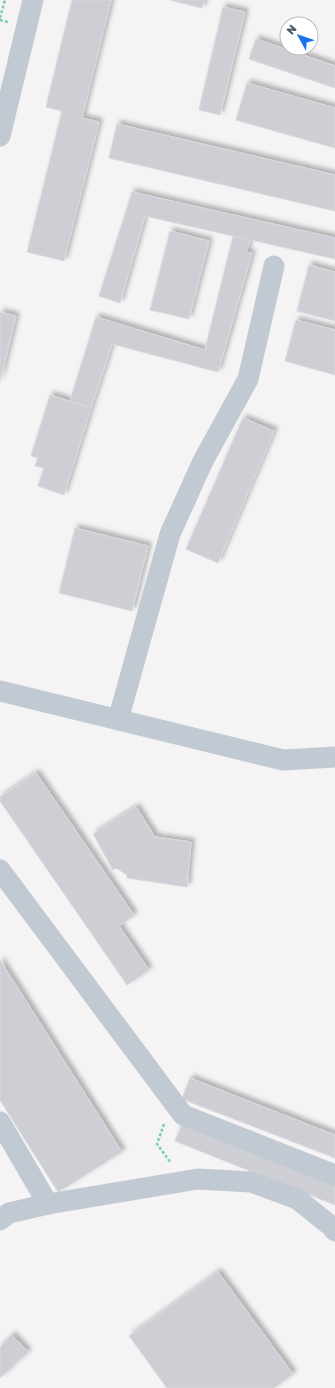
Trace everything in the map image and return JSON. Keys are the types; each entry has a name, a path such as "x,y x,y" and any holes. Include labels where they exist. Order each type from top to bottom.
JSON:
{"lane":[{"path":"0,136 33,0"},
{"path":"118,720 170,534 202,461 248,380 274,266"},
{"path":"0,691 283,760 335,757"},
{"path":"0,870 183,1115 335,1175"},
{"path":"0,1122 48,1204"},
{"path":"0,1220 9,1214 48,1204 198,1179 251,1182 297,1199 335,1230"}],"path":[{"path":"0,18 5,0"},
{"path":"170,1096 157,1144 185,1181"}],"building":[{"path":"72,0 111,0 82,118 99,122 64,261 27,252 62,111 46,107"},
{"path":"170,0 204,0 202,8"},
{"path":"223,7 245,12 220,115 199,110"},
{"path":"256,39 279,47 279,56 306,56 335,66 335,88 249,59"},
{"path":"247,83 335,108 335,148 236,120"},
{"path":"117,124 335,175 335,211 109,158"},
{"path":"132,192 335,238 335,259 145,216 120,303 99,296"},
{"path":"170,231 209,241 189,319 150,310"},
{"path":"233,236 250,240 246,253 252,253 218,372 112,344 91,408 70,401 96,317 205,350"},
{"path":"309,265 335,272 335,321 297,311"},
{"path":"0,312 16,316 0,382"},
{"path":"296,320 335,330 335,375 285,361"},
{"path":"50,395 91,408 64,495 38,486 44,468 35,466 38,458 31,456"},
{"path":"243,418 274,431 218,563 186,549"},
{"path":"75,528 148,546 132,611 59,593"},
{"path":"36,773 134,915 119,926 149,970 127,985 0,801 0,797"},
{"path":"136,807 155,837 191,842 187,887 127,878 127,875 116,868 113,870 93,834"},
{"path":"0,960 122,1152 58,1192 0,1100"},
{"path":"190,1078 335,1135 335,1158 182,1099"},
{"path":"182,1124 335,1184 335,1205 175,1141"},
{"path":"218,1272 293,1374 274,1388 167,1388 129,1336"},
{"path":"12,1335 28,1352 0,1378 0,1347"}]}
